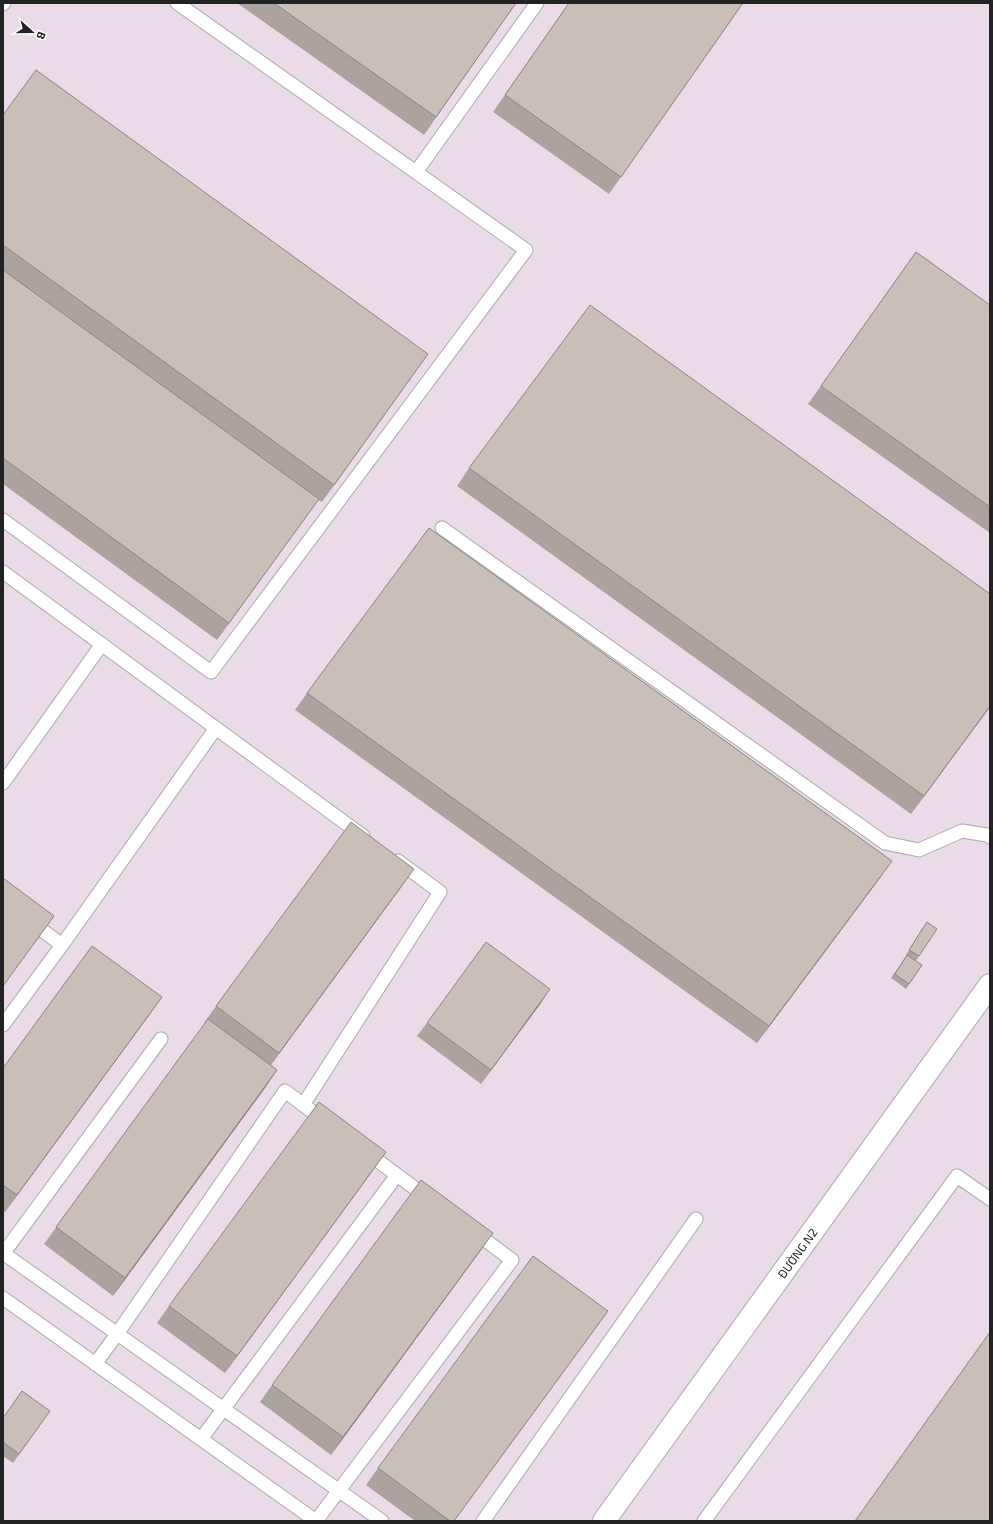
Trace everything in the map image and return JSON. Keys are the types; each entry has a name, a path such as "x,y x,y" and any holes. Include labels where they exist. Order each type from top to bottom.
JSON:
{"street":[{"name":"ĐƯỜNG N2","path":"604,1521 990,985"}],"lane":[{"path":"3,520 211,672 526,250 176,3"},
{"path":"416,172 537,3"},
{"path":"442,528 885,843 919,850 962,831 987,835 990,838"},
{"path":"3,572 376,845"},
{"path":"3,782 102,644"},
{"path":"3,1025 62,945 216,728"},
{"path":"303,1105 440,892 389,855"},
{"path":"3,901 62,945"},
{"path":"160,1039 3,1254 382,1521"},
{"path":"95,1364 118,1334 285,1092 334,1128"},
{"path":"353,1142 436,1204"},
{"path":"201,1440 397,1175"},
{"path":"704,1521 956,1176 990,1200"},
{"path":"483,1521 696,1219"},
{"path":"3,1298 316,1521 512,1260 461,1222"}],"shaded area":[{"path":"3,3 990,3 990,1521 3,1521"}],"building":[{"path":"274,3 516,3 436,117"},
{"path":"569,3 743,3 621,177 505,95"},
{"path":"36,70 428,354 334,485 3,245 3,115"},
{"path":"916,252 990,305 990,507 821,386"},
{"path":"3,270 319,499 229,623 3,458"},
{"path":"590,305 990,594 990,706 924,796 469,468"},
{"path":"429,528 892,861 769,1026 307,693"},
{"path":"351,822 414,869 279,1053 216,1006"},
{"path":"3,878 54,916 3,986"},
{"path":"927,922 937,929 919,956 909,950"},
{"path":"486,942 550,989 491,1070 427,1023"},
{"path":"92,946 162,997 17,1195 3,1185 3,1068"},
{"path":"907,955 922,965 909,984 895,974"},
{"path":"208,1019 277,1070 125,1278 56,1227"},
{"path":"319,1102 386,1152 237,1356 169,1306"},
{"path":"421,1180 493,1233 343,1437 272,1385"},
{"path":"533,1256 608,1311 454,1521 450,1521 378,1468"},
{"path":"990,1332 990,1521 855,1521"},
{"path":"22,1391 50,1411 19,1454 3,1442 3,1418"}]}
